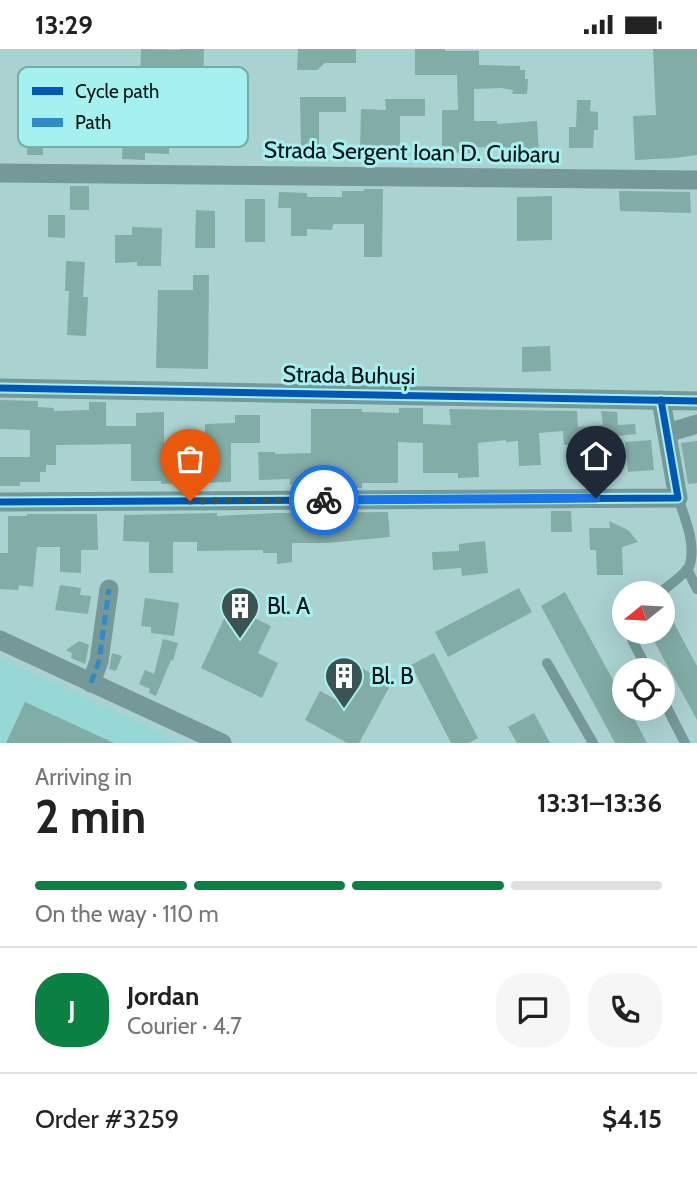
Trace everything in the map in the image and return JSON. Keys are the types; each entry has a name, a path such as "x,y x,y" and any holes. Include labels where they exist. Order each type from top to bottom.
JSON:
{"street":[{"name":"Strada Sergent Ioan D. Cuibaru","path":"0,173 697,180"},
{"name":"Strada Buhuși","path":"0,388 697,401"},
{"path":"0,502 678,498 662,400"},
{"path":"667,433 697,424"},
{"path":"91,683 99,661 109,589"},
{"path":"0,640 222,743"}],"lane":[{"path":"674,581 687,569 694,555 690,528 678,498"},
{"path":"687,569 697,589"},
{"path":"547,663 593,743"},
{"path":"674,721 685,743"}],"shaded area":[{"path":"0,658 183,743 0,743"}],"building":[{"path":"141,49 204,49 203,67 140,67"},
{"path":"298,49 356,49 356,63 325,63 317,70 297,70"},
{"path":"415,49 479,51 479,65 520,66 520,70 525,70 525,79 528,79 527,94 512,94 513,90 501,88 474,89 474,121 497,121 497,124 537,121 539,153 511,155 511,148 474,147 473,153 442,153 442,110 458,110 457,75 415,75"},
{"path":"653,49 697,49 697,155 635,160 633,116 656,115"},
{"path":"300,97 346,97 346,112 319,112 319,146 301,146"},
{"path":"385,99 425,99 425,116 400,116 400,152 360,152 361,109 386,110"},
{"path":"577,100 591,100 590,111 598,112 598,130 594,130 593,148 569,148 569,127 576,127"},
{"path":"27,147 83,147 43,148 43,155 27,155"},
{"path":"122,147 169,147 169,154 145,153 145,160 122,159"},
{"path":"70,186 89,186 89,210 70,210"},
{"path":"383,189 382,257 364,257 364,224 333,224 332,230 307,229 307,236 291,236 291,208 278,208 279,192 307,193 307,197 342,197 342,191"},
{"path":"619,191 690,192 691,213 620,211"},
{"path":"552,196 552,240 517,241 517,197"},
{"path":"245,199 265,199 265,242 245,242"},
{"path":"196,210 215,211 215,248 195,248"},
{"path":"48,215 65,215 65,238 48,237"},
{"path":"132,227 162,228 161,266 137,266 137,262 115,263 115,235 132,235"},
{"path":"66,261 85,262 83,297 88,297 86,336 67,335 69,291 65,291"},
{"path":"193,275 209,275 208,369 156,368 158,290 193,290"},
{"path":"550,346 551,371 522,372 522,347"},
{"path":"0,400 38,401 38,407 54,408 54,411 89,410 89,402 106,402 106,426 136,426 136,413 164,412 164,449 178,449 178,452 205,452 205,424 235,423 235,415 260,415 260,443 231,443 231,482 161,484 161,481 131,481 131,444 56,445 56,465 46,465 46,472 40,472 40,482 0,486 0,457 30,457 30,430 0,429"},
{"path":"399,408 423,408 423,424 451,425 449,409 577,411 578,427 603,425 601,411 617,412 618,425 635,424 636,434 599,438 600,444 564,445 563,431 539,433 541,465 519,466 518,441 478,443 479,477 458,478 458,473 423,473 423,443 398,442 398,483 362,483 362,488 317,488 317,484 290,485 290,479 259,480 258,452 311,453 311,409 362,409 362,412 399,413"},
{"path":"651,440 654,470 628,472 625,442"},
{"path":"697,441 697,483 688,484 681,443"},
{"path":"551,511 571,511 572,532 551,532"},
{"path":"388,512 390,537 327,543 292,543 292,562 277,564 277,553 263,553 263,550 197,551 197,542 173,542 173,573 149,573 149,542 123,541 124,515"},
{"path":"97,514 98,550 81,550 81,573 60,572 60,547 37,547 33,587 19,585 18,590 0,589 0,553 8,553 8,516"},
{"path":"609,521 628,530 638,542 622,547 623,575 597,575 596,550 590,550 589,528 610,528"},
{"path":"485,541 488,573 462,576 461,568 433,570 432,552 459,551 459,544"},
{"path":"60,585 81,588 80,595 91,596 88,614 55,610"},
{"path":"519,588 532,612 448,657 435,632"},
{"path":"565,592 612,678 612,721 635,721 647,743 615,743 541,606"},
{"path":"145,598 179,603 174,636 151,633 151,627 141,626"},
{"name":"Bl. A","path":"230,606 271,626 258,653 278,663 262,698 201,668"},
{"path":"676,627 697,666 697,720 675,680 675,658 663,658 656,644 676,644"},
{"path":"163,639 178,643 173,661 171,660 156,696 149,693 150,689 139,684 145,670 154,674"},
{"path":"79,641 89,645 85,664 71,658 72,653 66,650"},
{"path":"112,653 122,656 116,671 109,669"},
{"path":"434,653 478,738 469,743 451,743 411,665"},
{"name":"Bl. B","path":"354,664 391,684 359,743 347,743 305,720 320,691 335,699"},
{"path":"25,702 114,743 6,743"},
{"path":"534,713 550,743 517,743 508,727"}],"marked path":[{"path":"91,683 99,661 109,589"}],"cycle path":[{"path":"0,388 697,401"},
{"path":"0,502 678,498 661,400"}],"way so far":[{"path":"190,501 324,500"}],"place":[{"name":"Bl. A","path":"240,640"},
{"name":"Bl. B","path":"344,710"}],"route":[{"path":"324,500 596,498"}]}
